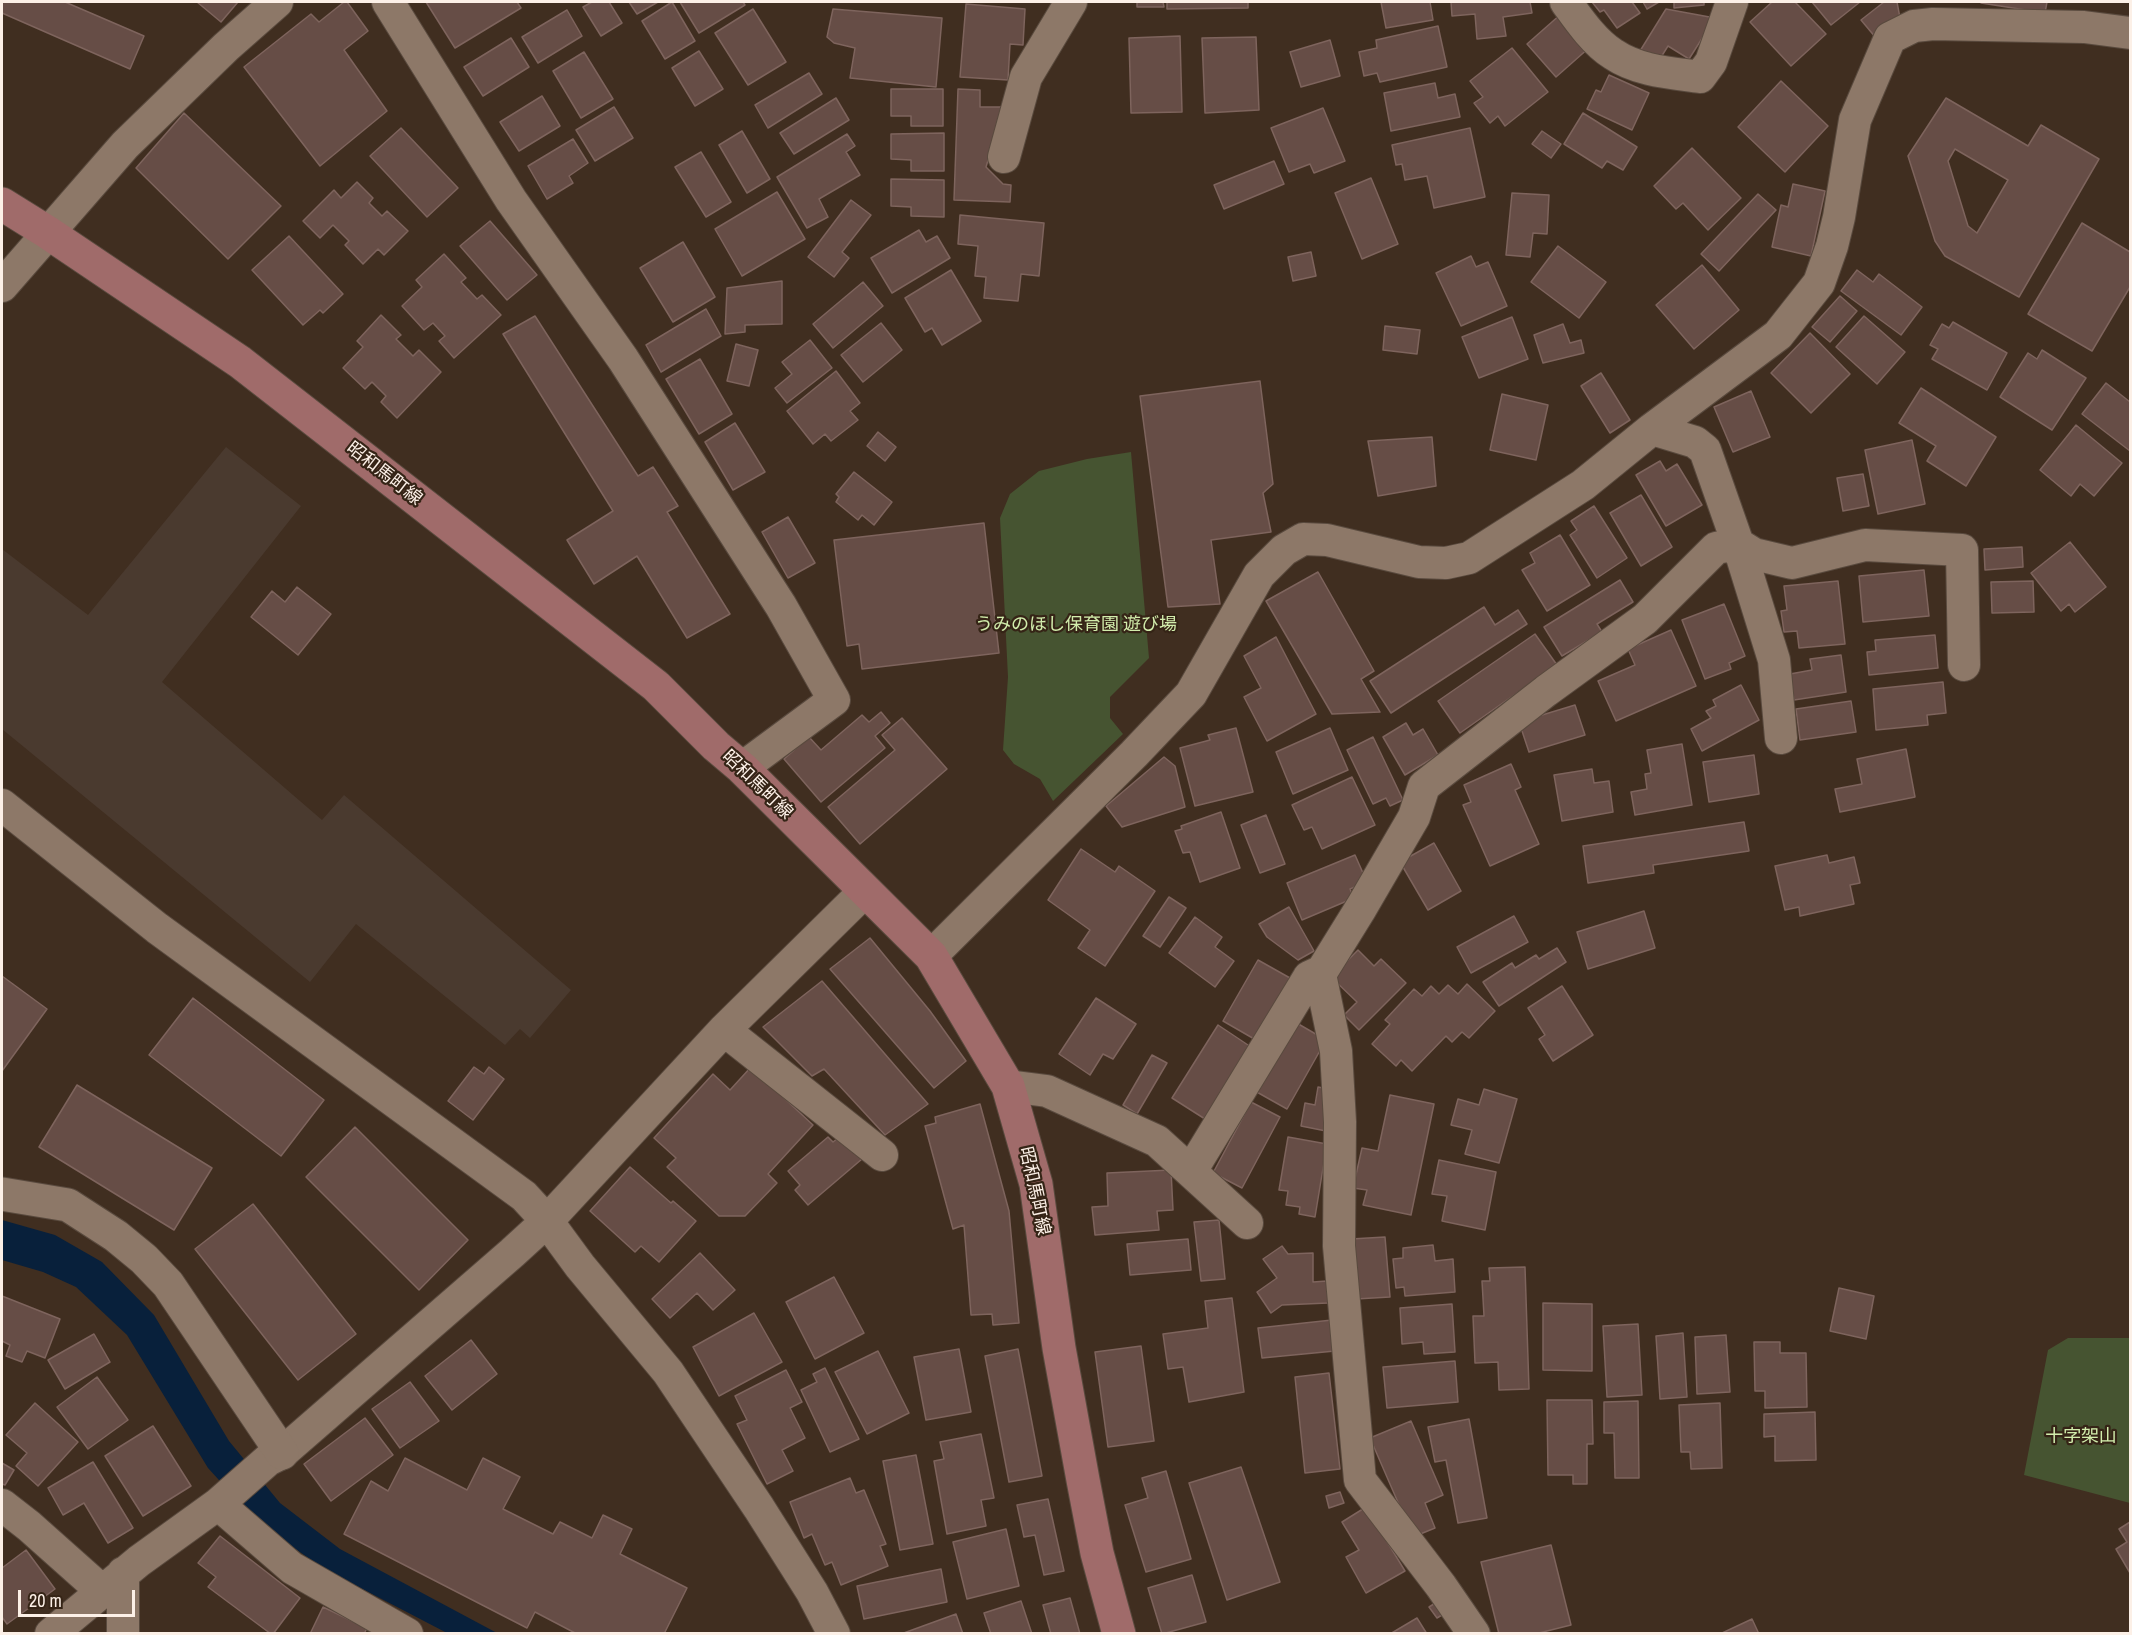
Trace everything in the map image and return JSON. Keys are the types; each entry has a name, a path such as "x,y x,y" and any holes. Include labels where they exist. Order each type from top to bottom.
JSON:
{"main road":[{"name":"昭和馬町線","path":"2,204 240,362 656,686 931,956 1008,1086 1036,1184 1059,1348 1081,1469 1097,1553 1119,1634"}],"street":[{"path":"2,286 125,145 226,47 277,2"},
{"path":"388,2 511,200 622,359 781,606 834,700 742,768"},
{"path":"1004,157 1026,77 1071,2"},
{"path":"1566,2 1586,28 1613,54 1630,63 1663,72 1700,77 1711,62 1732,2"},
{"path":"931,956 1134,754 1191,693 1260,575 1284,550 1303,540 1327,540 1419,562 1446,564 1469,558 1583,485 1652,429 1778,335 1819,283 1839,217 1855,120 1890,38 1914,26 1933,24 2084,27 2130,33"},
{"path":"1652,429 1695,442 1705,450 1738,544 1774,660 1781,738"},
{"path":"1191,1171 1309,977 1322,971 1361,908 1414,817 1424,786 1520,711 1645,619 1716,548 1738,544 1754,554 1792,563 1865,546 1962,550 1964,666"},
{"path":"2,805 158,928 524,1196 547,1221 580,1266 668,1372 812,1592 834,1634"},
{"path":"51,1634 113,1582 218,1504 275,1457 512,1253 547,1221 724,1030 865,891"},
{"path":"1309,977 1320,979 1336,1051 1340,1122 1339,1246 1360,1480 1441,1586 1474,1634"},
{"path":"724,1030 882,1155"},
{"path":"1008,1086 1047,1091 1156,1141 1247,1223"},
{"path":"2,1194 68,1205 116,1236 144,1259 168,1284 275,1457"},
{"path":"218,1504 292,1568 407,1634"},
{"path":"2,1505 29,1526 113,1582 123,1634"}],"shaded area":[{"path":"226,447 301,506 162,682 322,820 344,795 571,990 530,1038 520,1029 505,1045 356,924 310,982 2,729 2,549 88,615"}],"green space":[{"name":"うみのほし保育園 遊び場","path":"1131,452 1149,658 1110,697 1110,718 1123,734 1053,801 1040,779 1014,764 1003,750 1008,677 1000,518 1010,494 1039,471 1087,459"},
{"name":"十字架山","path":"2068,1338 2130,1338 2130,1503 2024,1475 2048,1350"}],"water":[{"path":"2,1220 55,1235 102,1262 154,1315 229,1441 280,1503 340,1549 497,1633 447,1633 326,1570 259,1524 208,1468 127,1335 76,1287 43,1272 2,1260"}],"building":[{"path":"2,2 65,2 144,36 130,69 2,13"},
{"path":"197,2 238,2 221,22"},
{"path":"347,2 368,31 344,50 387,111 320,166 244,67 311,14 319,22"},
{"path":"426,2 517,2 521,8 455,48"},
{"path":"592,2 609,2 622,23 601,36 583,7"},
{"path":"629,2 658,2 637,14"},
{"path":"672,2 695,41 665,59 642,21"},
{"path":"680,2 743,2 745,5 699,33"},
{"path":"1137,2 1163,2 1164,7 1137,7"},
{"path":"1167,2 1248,2 1248,8 1167,9"},
{"path":"1381,2 1430,2 1433,20 1386,28"},
{"path":"1451,2 1530,2 1532,13 1503,17 1506,36 1477,39 1475,14 1452,16"},
{"path":"1592,2 1632,2 1640,13 1617,28 1604,10 1600,12"},
{"path":"1643,2 1659,2 1647,9"},
{"path":"1674,2 1704,2 1704,5 1674,8"},
{"path":"1772,2 1795,2 1826,34 1791,66 1750,22"},
{"path":"1812,2 1860,2 1831,25"},
{"path":"1884,2 1897,2 1900,18 1876,38 1861,20"},
{"path":"1981,2 2047,2 2045,13"},
{"path":"966,4 1025,9 1023,45 1010,44 1008,80 960,77"},
{"path":"753,9 786,62 748,85 715,33"},
{"path":"833,9 942,18 936,87 850,78 855,48 834,43 827,37"},
{"path":"1666,9 1715,18 1689,59 1668,46 1658,62 1640,51"},
{"path":"567,10 582,36 538,63 522,37"},
{"path":"1561,14 1590,47 1556,77 1527,44"},
{"path":"1438,26 1447,67 1380,82 1377,73 1364,76 1359,52 1377,48 1376,40"},
{"path":"1180,36 1182,112 1131,113 1129,38"},
{"path":"1256,37 1259,110 1205,113 1202,38"},
{"path":"511,38 529,67 483,96 464,67"},
{"path":"1330,40 1340,76 1301,87 1290,52"},
{"path":"1512,48 1548,92 1505,126 1498,116 1490,123 1474,103 1483,97 1470,81"},
{"path":"699,51 723,89 695,106 672,68"},
{"path":"584,52 613,99 581,118 553,71"},
{"path":"809,73 822,94 768,128 755,105"},
{"path":"1609,75 1649,93 1632,130 1587,109 1596,90 1601,92"},
{"path":"1781,81 1828,126 1785,172 1738,127"},
{"path":"1435,83 1438,98 1455,94 1460,117 1391,131 1384,93"},
{"path":"891,89 943,89 943,126 911,126 911,116 891,116"},
{"path":"958,89 980,90 980,107 1004,107 986,167 1003,184 1011,185 1010,202 954,200"},
{"path":"542,96 560,126 519,151 500,122"},
{"path":"836,98 849,120 794,154 780,133"},
{"path":"1946,98 2028,146 2041,125 2099,159 2019,297 1945,256 1935,241 1908,156","holes":["1955,149 2008,180 1977,233 1968,226 1948,161"]},
{"path":"614,107 633,138 595,161 576,130"},
{"path":"1323,108 1345,161 1314,173 1310,164 1289,172 1271,128"},
{"path":"184,113 281,206 228,259 136,168"},
{"path":"1583,113 1637,147 1623,170 1607,161 1602,168 1564,144"},
{"path":"401,128 458,188 427,217 370,156"},
{"path":"1470,128 1485,197 1434,208 1427,176 1405,180 1402,164 1396,165 1392,145"},
{"path":"742,131 770,179 747,193 719,145"},
{"path":"1542,131 1561,144 1551,158 1532,144"},
{"path":"944,133 944,171 911,171 911,160 891,159 891,134"},
{"path":"847,134 855,146 846,152 860,175 819,199 828,217 807,228 777,177"},
{"path":"573,139 588,163 569,176 573,183 547,199 528,166"},
{"path":"1692,148 1741,198 1708,230 1683,203 1676,209 1654,186"},
{"path":"701,152 731,202 706,217 675,167"},
{"path":"1274,161 1284,184 1224,209 1214,185"},
{"path":"1371,178 1398,244 1362,259 1335,193"},
{"path":"891,179 944,180 944,217 911,216 911,207 891,206"},
{"path":"357,182 373,198 369,203 382,216 387,211 408,231 384,255 378,249 363,264 345,245 349,241 333,225 320,238 303,221 334,190 341,198"},
{"path":"1793,184 1825,191 1811,256 1772,247 1781,205 1788,207"},
{"path":"777,192 805,239 742,276 715,229"},
{"path":"1512,193 1549,195 1547,234 1533,233 1530,257 1506,255"},
{"path":"1758,194 1776,210 1719,271 1701,254"},
{"path":"851,200 871,215 842,252 849,258 834,277 808,257"},
{"path":"960,215 1044,223 1039,276 1021,274 1018,301 984,298 986,277 975,276 978,246 958,244"},
{"path":"490,221 537,275 507,300 460,246"},
{"path":"2082,223 2130,252 2130,287 2092,351 2028,314"},
{"path":"919,230 926,242 937,236 950,258 892,293 871,258"},
{"path":"289,236 343,294 323,313 320,310 303,325 252,270"},
{"path":"683,242 715,297 673,322 640,268"},
{"path":"1558,246 1606,282 1579,318 1531,282"},
{"path":"1311,252 1316,276 1293,281 1288,257"},
{"path":"444,254 466,278 461,282 477,299 482,295 501,315 454,358 439,341 445,336 433,323 424,330 402,306 422,287 416,280"},
{"path":"1471,256 1476,267 1488,262 1507,306 1461,326 1436,273"},
{"path":"1702,265 1739,310 1694,349 1656,305"},
{"path":"951,270 981,321 942,345 932,328 925,332 905,298"},
{"path":"1857,270 1873,282 1879,274 1922,307 1901,335 1841,291"},
{"path":"782,281 782,324 745,325 745,332 725,334 727,288"},
{"path":"863,282 883,306 833,348 813,324"},
{"path":"1840,296 1857,311 1830,342 1812,327"},
{"path":"706,309 721,336 661,372 646,345"},
{"path":"381,315 401,335 396,339 413,356 419,350 441,372 397,418 381,402 386,396 372,382 365,389 343,368 363,347 357,341"},
{"path":"535,316 638,476 653,467 678,506 667,512 730,614 687,638 637,556 594,584 567,540 613,511 503,334"},
{"path":"1864,316 1905,352 1877,384 1836,347"},
{"path":"1512,317 1528,359 1479,378 1462,337"},
{"path":"1953,322 2007,353 1987,390 1932,359 1938,349 1930,345 1942,324 1949,328"},
{"path":"881,323 902,350 863,382 841,355"},
{"path":"1563,324 1570,343 1581,340 1584,353 1543,363 1534,335"},
{"path":"1385,326 1420,330 1417,354 1383,350"},
{"path":"1810,333 1850,374 1811,413 1771,373"},
{"path":"810,340 832,368 787,403 775,388 792,374 782,362"},
{"path":"736,344 758,350 749,386 727,381"},
{"path":"2042,350 2086,378 2052,430 2000,397 2028,353 2037,359"},
{"path":"700,359 732,414 699,434 666,379"},
{"path":"836,371 860,403 850,411 858,420 831,441 825,434 813,444 787,411"},
{"path":"1601,373 1630,420 1610,433 1581,386"},
{"path":"1260,381 1273,484 1263,493 1271,532 1211,540 1220,604 1168,607 1140,396"},
{"path":"2106,383 2130,402 2130,451 2082,414"},
{"path":"1921,388 1996,437 1966,486 1927,461 1936,446 1899,423"},
{"path":"1751,391 1770,437 1733,452 1714,407"},
{"path":"1502,394 1548,405 1536,460 1490,450"},
{"path":"735,423 765,472 733,490 705,442"},
{"path":"2076,425 2122,463 2094,496 2080,484 2071,496 2040,470"},
{"path":"878,432 896,447 885,461 867,446"},
{"path":"1432,437 1436,486 1378,496 1368,441"},
{"path":"1912,440 1925,504 1878,514 1865,450"},
{"path":"1660,461 1666,471 1677,464 1702,505 1666,526 1636,475"},
{"path":"854,472 892,502 874,525 862,515 858,520 836,502 839,497 836,494"},
{"path":"1863,474 1869,506 1843,511 1837,478"},
{"path":"1641,495 1672,547 1641,566 1610,513"},
{"path":"1594,506 1627,558 1597,578 1570,535 1577,530 1571,521"},
{"path":"788,517 815,563 788,578 762,532"},
{"path":"984,523 999,653 862,669 859,644 847,646 834,540"},
{"path":"1560,535 1590,585 1547,611 1522,570 1535,563 1530,553"},
{"path":"2070,542 2106,587 2075,612 2069,604 2061,611 2031,573"},
{"path":"2022,547 2023,567 1985,570 1984,549"},
{"path":"1924,570 1929,616 1863,622 1859,576"},
{"path":"1318,572 1374,671 1361,679 1380,712 1332,714 1266,601"},
{"path":"1620,580 1633,602 1597,624 1602,632 1562,656 1544,627"},
{"path":"1838,581 1845,644 1799,648 1797,631 1784,632 1781,611 1787,610 1784,586"},
{"path":"2033,581 2034,612 1992,613 1991,582"},
{"path":"297,587 331,614 298,655 251,617 272,591 285,602"},
{"path":"1724,604 1745,656 1729,663 1731,669 1705,679 1682,620"},
{"path":"1484,607 1495,625 1518,610 1527,624 1391,713 1370,681"},
{"path":"1671,630 1696,686 1616,721 1598,681 1635,665 1628,649"},
{"path":"1535,634 1557,665 1460,733 1438,701"},
{"path":"1935,635 1938,668 1869,675 1867,652 1876,651 1875,640"},
{"path":"1276,637 1316,714 1267,741 1244,697 1261,688 1244,656"},
{"path":"1841,655 1846,692 1794,700 1790,674 1812,670 1810,659"},
{"path":"1943,682 1946,713 1927,715 1928,725 1876,730 1873,689"},
{"path":"1741,685 1759,720 1702,751 1691,729 1711,718 1706,711 1716,706 1713,700"},
{"path":"1851,701 1856,732 1800,740 1796,709"},
{"path":"1575,705 1585,735 1529,752 1519,722"},
{"path":"881,712 890,723 875,736 885,748 821,802 784,759 809,737 821,750 862,715 869,722"},
{"path":"902,718 947,769 860,844 828,807 895,750 882,735"},
{"path":"1406,723 1413,735 1423,729 1438,755 1405,775 1383,737"},
{"path":"1236,728 1253,792 1195,806 1180,748 1210,740 1208,735"},
{"path":"1330,728 1348,770 1293,794 1276,752"},
{"path":"1373,737 1403,800 1390,806 1386,798 1373,804 1347,750"},
{"path":"1682,744 1692,805 1635,815 1631,792 1647,789 1645,774 1651,773 1647,750"},
{"path":"1906,749 1915,797 1840,812 1835,789 1862,784 1857,759"},
{"path":"1754,755 1759,794 1709,802 1703,762"},
{"path":"1164,757 1175,766 1185,807 1122,827 1106,806"},
{"path":"1511,764 1521,787 1515,790 1539,844 1490,866 1463,805 1471,802 1464,785"},
{"path":"1592,769 1594,783 1609,781 1613,812 1562,821 1554,775"},
{"path":"1352,777 1375,825 1322,849 1312,827 1304,830 1292,805"},
{"path":"1221,812 1240,868 1200,882 1190,852 1183,853 1175,831 1182,829 1181,826"},
{"path":"1266,815 1285,864 1260,873 1241,825"},
{"path":"1744,822 1749,851 1653,865 1654,873 1588,883 1583,846"},
{"path":"1434,843 1461,891 1428,910 1400,862"},
{"path":"1081,849 1115,872 1119,866 1155,891 1105,966 1078,948 1090,930 1048,900"},
{"path":"1355,855 1367,882 1350,889 1354,898 1302,920 1287,883"},
{"path":"1827,855 1829,863 1854,857 1860,883 1850,885 1854,904 1800,916 1799,907 1785,910 1775,866"},
{"path":"1169,897 1186,908 1160,947 1143,936"},
{"path":"1289,907 1314,951 1298,960 1267,937 1259,924"},
{"path":"1644,911 1655,948 1588,969 1577,932"},
{"path":"1514,916 1528,942 1471,973 1457,947"},
{"path":"1195,917 1222,937 1215,947 1234,961 1215,987 1169,953"},
{"path":"870,938 930,1011 966,1061 934,1088 830,969"},
{"path":"1557,948 1566,962 1499,1006 1483,982 1512,963 1515,968 1536,955 1539,959"},
{"path":"1358,950 1374,966 1381,959 1406,983 1359,1030 1344,1015 1357,1002 1331,977"},
{"path":"1258,960 1290,978 1256,1040 1223,1021"},
{"path":"2,976 47,1009 2,1071"},
{"path":"822,981 928,1104 885,1135 824,1069 812,1076 763,1027"},
{"path":"1467,984 1495,1011 1469,1038 1462,1032 1452,1042 1446,1036 1412,1071 1401,1060 1396,1066 1372,1044 1390,1024 1385,1020 1414,989 1422,996 1431,986 1439,994 1448,985 1458,994"},
{"path":"1562,986 1593,1035 1553,1061 1539,1039 1545,1035 1528,1008"},
{"path":"193,998 324,1100 281,1156 149,1055"},
{"path":"1096,998 1136,1024 1113,1059 1103,1054 1090,1075 1059,1054"},
{"path":"1295,1022 1326,1040 1287,1109 1255,1091"},
{"path":"1218,1025 1251,1047 1205,1119 1172,1098"},
{"path":"1152,1055 1167,1063 1137,1114 1123,1105"},
{"path":"474,1067 484,1074 489,1067 504,1079 473,1120 448,1101"},
{"path":"751,1067 813,1125 768,1174 777,1183 745,1216 719,1216 667,1167 676,1158 654,1138 713,1074 730,1090"},
{"path":"77,1085 212,1168 174,1230 39,1147"},
{"path":"1318,1087 1334,1090 1326,1131 1301,1126 1305,1103 1315,1105"},
{"path":"1484,1089 1517,1099 1499,1163 1465,1154 1472,1130 1451,1125 1458,1099 1479,1105"},
{"path":"1390,1095 1434,1104 1411,1215 1363,1205 1367,1190 1353,1188 1362,1148 1378,1151"},
{"path":"1251,1102 1280,1117 1242,1188 1213,1173"},
{"path":"980,1104 1009,1211 1019,1323 993,1325 992,1314 971,1315 964,1225 953,1229 925,1126 936,1123 935,1117"},
{"path":"355,1127 468,1240 419,1290 306,1177"},
{"path":"842,1135 862,1159 808,1205 795,1190 800,1185 788,1171 828,1137 833,1142"},
{"path":"1288,1137 1327,1144 1315,1217 1299,1214 1300,1207 1286,1205 1288,1191 1279,1190"},
{"path":"1439,1160 1496,1172 1485,1230 1442,1221 1447,1196 1432,1194"},
{"path":"630,1167 671,1203 673,1201 696,1221 659,1262 641,1246 635,1252 590,1211"},
{"path":"1171,1170 1173,1210 1157,1211 1159,1230 1095,1235 1092,1207 1108,1206 1107,1173"},
{"path":"253,1204 356,1334 298,1380 195,1249"},
{"path":"1219,1220 1225,1279 1201,1281 1194,1222"},
{"path":"1385,1237 1390,1297 1356,1299 1351,1239"},
{"path":"1188,1239 1191,1270 1130,1275 1127,1244"},
{"path":"1433,1245 1435,1261 1453,1259 1455,1292 1405,1296 1404,1287 1396,1288 1393,1259 1403,1258 1403,1248"},
{"path":"1282,1246 1288,1254 1313,1253 1313,1282 1327,1281 1328,1303 1282,1305 1271,1313 1257,1292 1277,1278 1263,1259"},
{"path":"700,1253 735,1290 713,1310 697,1293 670,1318 652,1299"},
{"path":"1525,1267 1529,1389 1499,1390 1498,1362 1475,1363 1473,1316 1484,1316 1482,1281 1490,1281 1489,1268"},
{"path":"834,1277 864,1333 815,1359 786,1302"},
{"path":"1839,1288 1874,1296 1866,1339 1830,1331"},
{"path":"2,1296 60,1319 45,1358 27,1351 22,1362 6,1356 10,1345 2,1341"},
{"path":"1232,1298 1244,1392 1189,1402 1183,1367 1168,1369 1163,1334 1208,1328 1205,1301"},
{"path":"1543,1303 1592,1304 1592,1371 1543,1370"},
{"path":"1452,1304 1455,1352 1424,1354 1423,1342 1402,1344 1400,1308"},
{"path":"754,1313 782,1362 719,1396 693,1347"},
{"path":"1332,1320 1335,1351 1262,1358 1258,1328"},
{"path":"1638,1324 1642,1395 1607,1397 1603,1326"},
{"path":"1683,1333 1687,1397 1660,1399 1656,1336"},
{"path":"94,1334 110,1362 65,1389 48,1360"},
{"path":"1726,1335 1730,1392 1697,1394 1695,1337"},
{"path":"471,1340 497,1374 452,1410 425,1376"},
{"path":"1754,1342 1780,1342 1780,1353 1806,1353 1807,1407 1765,1408 1765,1391 1755,1391"},
{"path":"1141,1346 1154,1441 1108,1447 1095,1352"},
{"path":"959,1349 971,1412 926,1420 914,1357"},
{"path":"1018,1349 1042,1476 1009,1482 985,1356"},
{"path":"878,1351 909,1413 867,1434 835,1372"},
{"path":"1455,1361 1458,1402 1387,1408 1383,1367"},
{"path":"825,1368 859,1439 830,1452 801,1390 817,1382 813,1374"},
{"path":"786,1370 802,1402 790,1408 805,1438 782,1450 793,1471 767,1484 737,1424 747,1420 735,1396"},
{"path":"1329,1373 1340,1469 1305,1473 1295,1377"},
{"path":"97,1377 128,1420 88,1449 57,1407"},
{"path":"410,1382 439,1421 400,1448 372,1409"},
{"path":"1547,1400 1592,1400 1593,1444 1587,1444 1587,1484 1573,1484 1573,1475 1548,1475"},
{"path":"1638,1401 1639,1478 1615,1478 1614,1433 1604,1433 1604,1402"},
{"path":"35,1403 78,1442 38,1486 16,1466 27,1453 6,1435"},
{"path":"1720,1403 1722,1468 1691,1469 1690,1452 1681,1452 1679,1405"},
{"path":"1815,1412 1816,1460 1775,1461 1775,1436 1764,1437 1764,1414"},
{"path":"365,1418 393,1455 331,1501 304,1464"},
{"path":"1469,1419 1487,1518 1458,1523 1446,1460 1435,1462 1428,1427"},
{"path":"1411,1421 1443,1495 1425,1503 1435,1528 1413,1537 1370,1438"},
{"path":"153,1426 191,1486 143,1516 105,1456"},
{"path":"981,1434 994,1498 981,1500 986,1526 947,1534 934,1461 944,1459 940,1442"},
{"path":"916,1455 933,1544 900,1550 883,1461"},
{"path":"405,1458 467,1490 483,1458 520,1477 503,1509 553,1534 560,1522 592,1538 603,1515 632,1529 620,1554 687,1588 664,1634 577,1634 535,1612 527,1628 344,1534 371,1481 388,1491"},
{"path":"93,1462 133,1528 108,1543 84,1503 63,1515 48,1488"},
{"path":"2,1463 14,1470 5,1485 2,1484"},
{"path":"1241,1467 1280,1582 1227,1600 1189,1483"},
{"path":"1166,1471 1191,1559 1146,1572 1125,1505 1148,1498 1142,1478"},
{"path":"850,1478 856,1493 864,1490 886,1544 880,1546 888,1566 841,1585 832,1562 825,1565 812,1534 804,1538 790,1502"},
{"path":"1340,1492 1344,1503 1329,1508 1326,1496"},
{"path":"1048,1499 1064,1571 1044,1575 1035,1535 1024,1537 1017,1505"},
{"path":"1366,1507 1405,1571 1366,1593 1346,1557 1359,1550 1342,1522"},
{"path":"2130,1522 2130,1573 2116,1549 2127,1542 2119,1529"},
{"path":"1006,1529 1019,1586 967,1599 953,1542"},
{"path":"220,1536 300,1598 273,1634 208,1587 216,1577 198,1563"},
{"path":"1551,1545 1571,1625 1535,1634 1499,1634 1481,1562"},
{"path":"26,1550 55,1589 7,1624 2,1617 2,1568"},
{"path":"941,1569 947,1602 864,1619 857,1586"},
{"path":"1192,1575 1206,1622 1162,1634 1148,1588"},
{"path":"1070,1598 1080,1634 1051,1634 1043,1605"},
{"path":"1440,1600 1447,1612 1437,1618 1429,1607"},
{"path":"1021,1601 1032,1634 991,1634 984,1613"},
{"path":"323,1607 367,1628 364,1634 310,1634"},
{"path":"956,1614 963,1634 901,1634"},
{"path":"1417,1618 1427,1634 1390,1634"},
{"path":"1752,1619 1759,1634 1720,1634"}]}
